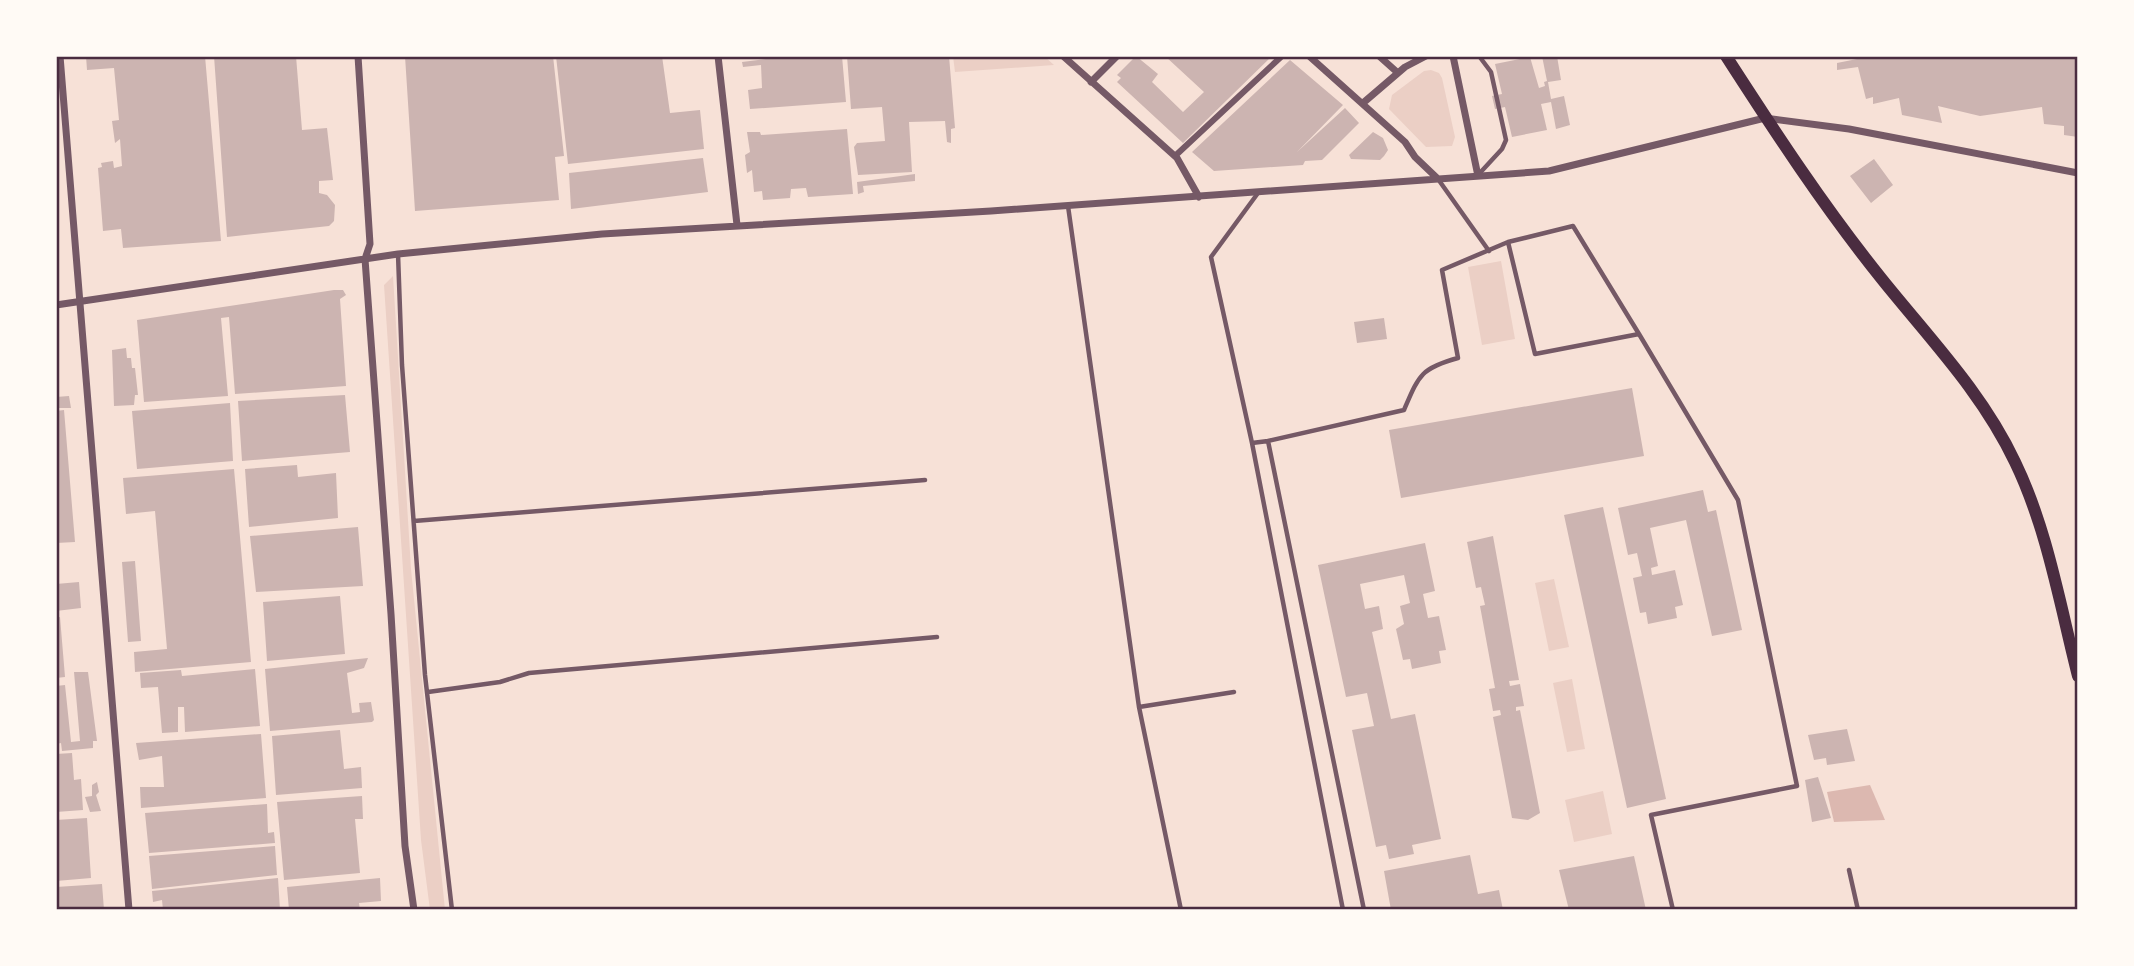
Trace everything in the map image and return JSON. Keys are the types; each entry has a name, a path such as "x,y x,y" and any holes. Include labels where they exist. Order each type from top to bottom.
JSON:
{"main road":[{"path":"1726,56 1813,190 1969,385 1994,422 2017,464 2037,521 2078,676"}],"street":[{"path":"60,56 129,910"},
{"path":"358,56 370,244 365,259 405,846 414,910"},
{"path":"718,56 737,225"},
{"path":"1063,56 1175,156 1199,197"},
{"path":"1091,82 1117,56"},
{"path":"1175,156 1282,56"},
{"path":"1309,56 1405,142 1415,157 1437,178"},
{"path":"1379,56 1398,73"},
{"path":"1363,103 1398,73 1426,56"},
{"path":"1453,56 1478,176"},
{"path":"56,305 398,254 737,225 1258,193 1573,166 1765,118 1849,130 2078,173"}],"lane":[{"path":"1478,176 1502,149 1506,140 1491,72 1479,56"},
{"path":"1437,178 1489,251"},
{"path":"1258,193 1211,257 1252,443 1343,910"},
{"path":"1068,205 1139,707 1181,910"},
{"path":"1252,443 1404,410 1414,387 1429,366 1458,358 1443,270 1508,242 1573,226 1738,500 1797,786 1651,815 1673,910"},
{"path":"1508,242 1535,354 1639,334"},
{"path":"398,254 414,521 428,692 452,910"},
{"path":"1268,441 1364,910"},
{"path":"414,521 925,480"},
{"path":"428,692 499,682 529,673 937,637"},
{"path":"1139,707 1234,692"},
{"path":"1849,870 1858,910"}],"shaded area":[{"path":"953,56 1044,56 1054,65 955,72"},
{"path":"1424,71 1439,73 1442,78 1455,137 1452,146 1426,147 1389,109 1392,95"},
{"path":"1501,261 1515,339 1482,345 1468,267"},
{"path":"393,276 411,569 445,910 430,910 421,840 384,285"},
{"path":"1554,579 1569,647 1549,651 1535,583"},
{"path":"1572,679 1585,749 1567,752 1553,683"},
{"path":"1870,785 1885,820 1834,822 1827,792"},
{"path":"1603,791 1612,834 1574,842 1565,800"}],"building":[{"path":"86,56 205,56 221,241 123,248 121,229 103,231 98,168 102,167 101,163 113,161 114,168 122,166 120,139 115,143 112,121 119,120 114,68 87,70"},
{"path":"214,56 296,56 302,130 327,128 333,180 319,181 319,193 327,195 335,205 334,221 329,226 227,237"},
{"path":"405,56 553,56 564,156 555,157 559,200 415,211"},
{"path":"556,56 662,56 670,113 700,110 704,149 568,164"},
{"path":"789,56 842,56 846,102 750,109 748,90 762,88 761,65 743,67 742,62"},
{"path":"847,56 949,56 955,128 951,129 951,143 947,142 945,121 909,122 912,172 858,175 854,147 857,143 885,141 882,107 851,109"},
{"path":"1136,56 1158,74 1152,82 1183,112 1204,92 1165,56 1272,56 1183,143 1117,82 1121,78 1117,75"},
{"path":"1542,56 1557,56 1561,80 1548,82 1551,99 1564,96 1570,125 1556,129 1551,102 1541,104 1547,130 1512,137 1505,107 1495,109 1492,96 1502,94 1495,64 1530,57 1539,88 1545,86 1544,82 1547,81"},
{"path":"1856,56 2078,56 2078,137 2064,135 2064,126 2044,124 2042,107 1980,116 1938,106 1942,123 1902,115 1899,98 1873,104 1873,97 1866,99 1858,67 1837,70 1837,63 1857,59"},
{"path":"1290,60 1343,105 1297,152 1345,108 1359,123 1322,160 1305,161 1303,165 1214,171 1192,152"},
{"path":"847,129 853,194 808,197 806,188 791,189 790,198 763,200 762,191 754,192 752,170 747,173 745,155 750,152 747,132 760,132 761,135"},
{"path":"1373,132 1383,138 1388,150 1384,156 1380,160 1351,159 1349,155"},
{"path":"703,158 708,192 571,209 569,173"},
{"path":"1874,159 1893,185 1871,203 1850,176"},
{"path":"915,174 915,181 863,186 864,192 858,194 857,182"},
{"path":"343,290 346,295 340,299 346,386 235,394 229,317 221,318 228,396 144,402 137,320"},
{"path":"1384,318 1387,339 1357,343 1354,322"},
{"path":"126,348 127,358 131,358 132,368 135,368 138,395 135,395 134,405 114,406 112,350"},
{"path":"1632,388 1644,456 1401,498 1389,430"},
{"path":"345,395 350,452 242,461 238,401"},
{"path":"69,396 71,408 56,408 56,397"},
{"path":"230,403 233,461 137,469 132,411"},
{"path":"64,410 75,542 56,543 56,411"},
{"path":"297,465 298,477 336,473 338,518 249,527 245,469"},
{"path":"234,469 251,662 135,672 134,652 167,649 155,511 126,514 123,478"},
{"path":"1703,490 1708,512 1716,510 1742,630 1712,636 1686,520 1650,528 1658,566 1651,568 1652,575 1675,570 1683,605 1675,607 1677,618 1648,624 1646,612 1640,613 1633,578 1642,576 1637,553 1628,555 1618,508"},
{"path":"1603,507 1666,799 1627,808 1564,515"},
{"path":"358,527 363,586 256,592 250,536"},
{"path":"1493,536 1519,680 1509,681 1510,686 1520,684 1524,706 1516,707 1516,711 1520,710 1540,813 1528,820 1512,818 1493,717 1501,715 1500,710 1493,711 1489,689 1495,688 1480,606 1485,605 1481,587 1476,588 1467,542"},
{"path":"1425,543 1435,591 1423,594 1428,618 1439,616 1446,650 1439,651 1441,663 1412,669 1410,659 1403,660 1396,629 1404,624 1400,606 1410,603 1404,575 1360,584 1365,609 1379,606 1383,629 1372,632 1391,719 1415,714 1441,839 1412,845 1414,854 1389,859 1386,845 1376,847 1352,730 1374,726 1367,693 1346,697 1318,565"},
{"path":"135,561 141,641 128,642 122,562"},
{"path":"79,582 81,608 56,611 56,584"},
{"path":"340,596 345,654 267,661 263,602"},
{"path":"60,617 65,677 56,678 56,618"},
{"path":"368,658 364,668 347,673 352,713 360,712 359,703 371,702 372,722 270,731 265,669"},
{"path":"255,669 260,726 185,732 184,707 178,707 178,732 162,733 158,687 141,688 140,673 181,670 182,676"},
{"path":"74,672 88,672 97,741 93,741 93,748 62,751 61,743 56,744 56,686 65,685 71,742 80,741"},
{"path":"1847,729 1855,761 1827,765 1826,758 1814,760 1808,735"},
{"path":"340,730 344,769 361,767 362,788 276,795 272,736"},
{"path":"261,734 266,798 141,808 140,787 164,787 162,756 139,760 136,743"},
{"path":"72,753 74,780 81,779 83,810 56,812 56,754"},
{"path":"1818,777 1831,818 1812,822 1805,780"},
{"path":"97,782 99,792 96,795 101,811 90,812 85,797 92,796 92,785"},
{"path":"362,796 363,819 355,819 360,873 284,880 277,802"},
{"path":"267,804 268,833 274,832 275,843 149,853 145,813"},
{"path":"87,818 91,878 56,881 56,820"},
{"path":"275,846 277,875 152,889 149,856"},
{"path":"1470,855 1478,894 1499,890 1503,910 1391,910 1384,871"},
{"path":"1634,856 1646,910 1569,910 1559,870"},
{"path":"278,878 280,910 163,910 162,900 153,902 152,891"},
{"path":"380,878 381,901 359,903 360,910 289,910 287,887"},
{"path":"102,884 104,910 56,910 56,887"}]}
